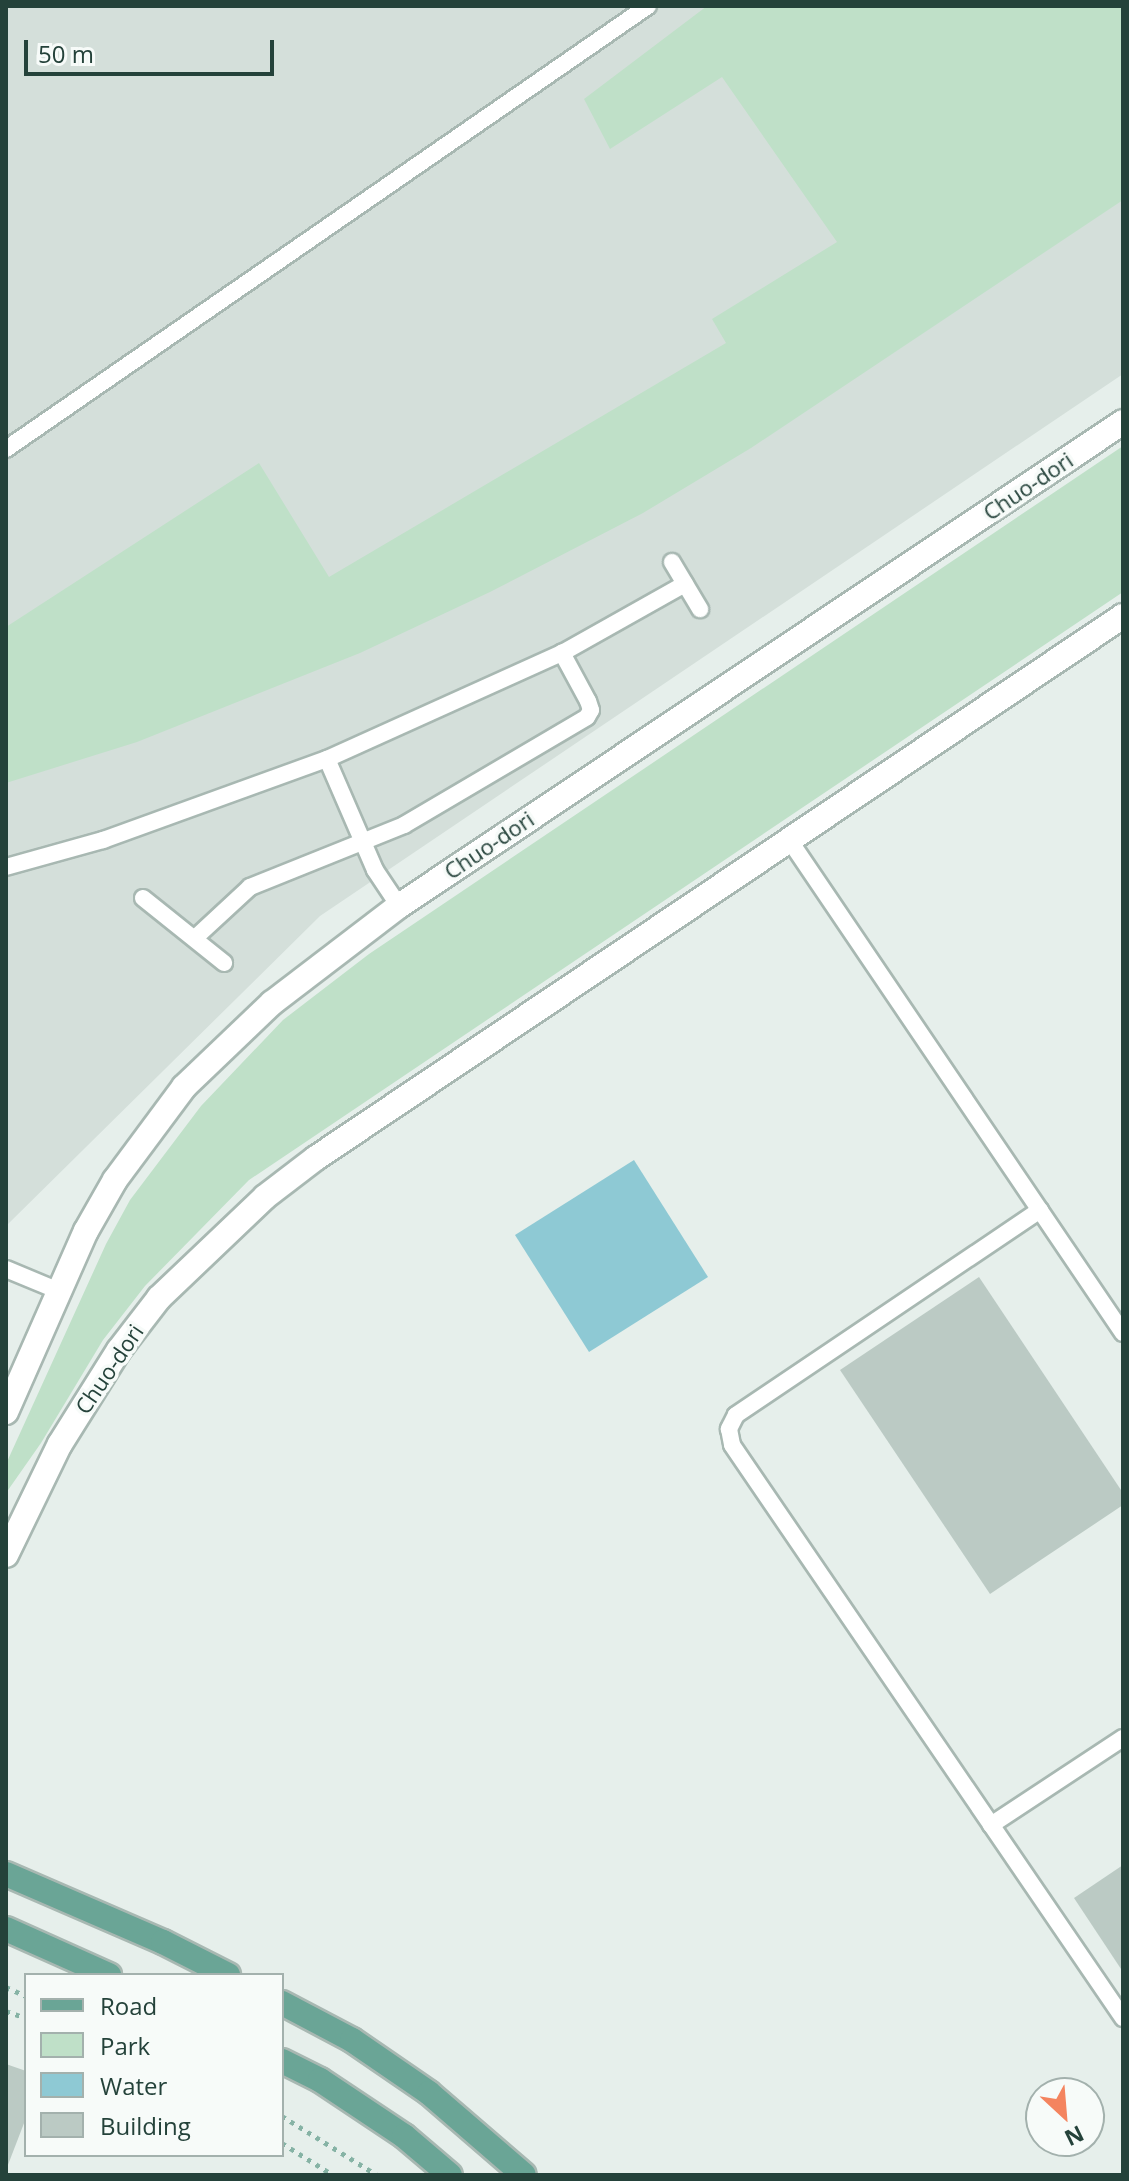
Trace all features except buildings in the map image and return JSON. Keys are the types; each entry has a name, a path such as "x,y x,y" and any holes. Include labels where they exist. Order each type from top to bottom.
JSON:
{"main road":[{"path":"6,1874 163,1942 224,1973"},
{"path":"6,1929 105,1973"},
{"path":"284,2004 352,2040 429,2093 524,2175"},
{"path":"284,2062 320,2080 404,2136 450,2175"}],"street":[{"name":"Chuo-dori","path":"6,1412 86,1231 115,1180 184,1087 272,1003 399,906 1123,422"},
{"name":"Chuo-dori","path":"6,1555 60,1444 119,1350 159,1298 201,1254 265,1197 316,1158 1123,616"}],"lane":[{"path":"6,449 648,6"},
{"path":"672,562 700,609"},
{"path":"6,867 103,840 327,759 562,653 685,584"},
{"path":"195,938 250,887 404,825 587,717 591,710 588,701 562,653"},
{"path":"327,759 375,870 399,906"},
{"path":"790,841 1123,1333"},
{"path":"143,898 224,963"},
{"path":"1040,1210 736,1415 729,1429 732,1445 1123,2018"},
{"path":"6,1269 59,1291"},
{"path":"991,1825 1123,1738"}],"path":[{"path":"284,2117 377,2175"},
{"path":"284,2144 333,2175"}],"shaded area":[{"path":"6,6 1123,6 1123,374 320,916 6,1226"}],"green space":[{"path":"707,6 1123,6 1123,200 751,448 643,513 490,592 360,653 137,742 6,783 6,627 259,463 329,577 726,343 712,319 837,242 722,77 610,149 584,99"},
{"path":"1123,446 1123,592 249,1180 145,1286 103,1340 41,1443 6,1493 6,1464 106,1244 130,1200 201,1106 283,1020 369,954"}],"water":[{"path":"634,1160 708,1277 589,1352 515,1235"}]}
